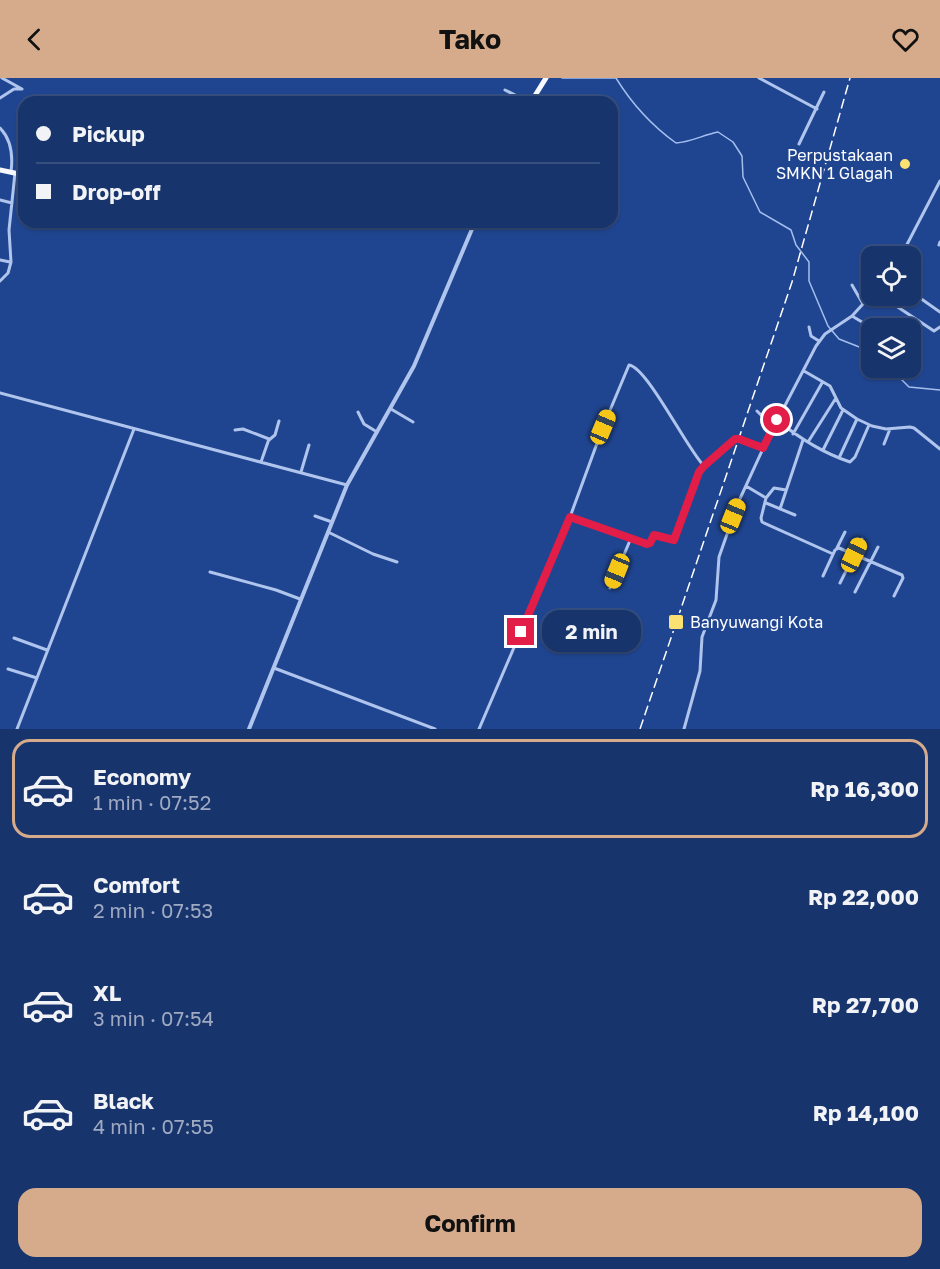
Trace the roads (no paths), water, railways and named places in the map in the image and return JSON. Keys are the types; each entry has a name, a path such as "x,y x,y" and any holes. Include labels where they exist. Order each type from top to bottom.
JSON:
{"main road":[{"path":"534,96 546,78"},
{"path":"0,170 18,173"}],"street":[{"path":"0,98 14,89 22,89 2,78"},
{"path":"759,78 817,109"},
{"path":"505,90 518,96"},
{"path":"799,144 824,92"},
{"path":"0,128 6,135 13,172 8,238 10,262 8,273 0,281"},
{"path":"906,246 940,181"},
{"path":"0,200 12,203"},
{"path":"249,729 347,485 414,366 472,228"},
{"path":"0,260 10,262"},
{"path":"852,285 861,301"},
{"path":"921,299 940,312"},
{"path":"684,729 700,671 700,644 717,594 718,557 746,486 773,427 819,341 825,334 852,316 861,306"},
{"path":"896,306 934,331 940,327"},
{"path":"852,316 861,321"},
{"path":"809,327 811,336 819,341"},
{"path":"479,729 570,517 603,427 630,365 633,365 648,380 657,398 672,416 691,451 704,466"},
{"path":"804,371 832,388 843,410 857,419 869,425 890,429 914,428 940,449"},
{"path":"794,434 823,382"},
{"path":"0,393 347,485"},
{"path":"808,442 837,397"},
{"path":"391,409 412,422"},
{"path":"823,450 843,410"},
{"path":"757,411 773,427"},
{"path":"358,412 364,424 378,432"},
{"path":"839,458 857,419"},
{"path":"777,420 803,440 839,458 852,461 869,425"},
{"path":"261,462 279,422"},
{"path":"17,729 134,429"},
{"path":"236,430 243,429 269,440"},
{"path":"884,444 890,429"},
{"path":"570,517 647,544 654,535 675,540 699,472 704,466 735,439 763,448"},
{"path":"780,509 803,440"},
{"path":"301,473 309,445"},
{"path":"746,486 766,498"},
{"path":"786,490 774,488 766,498 762,522 833,554"},
{"path":"766,503 795,515"},
{"path":"315,516 332,522"},
{"path":"328,532 364,550 397,562"},
{"path":"823,576 844,532"},
{"path":"610,588 631,538"},
{"path":"840,583 862,539"},
{"path":"855,592 878,547"},
{"path":"837,548 902,576 894,596"},
{"path":"210,572 300,599"},
{"path":"14,638 47,650"},
{"path":"274,668 435,729"},
{"path":"8,669 37,678"}],"waterway":[{"path":"562,78 616,78 643,114 676,143 718,132 733,142 742,156 743,177 760,212 791,230 796,245 809,262 809,281 828,326 839,339 861,348"},
{"path":"900,378 909,387 940,390"}],"railway":[{"path":"640,729 792,282 850,78"}],"place":[{"name":"Perpustakaan SMKN 1 Glagah","path":"905,164"},
{"name":"Banyuwangi Kota","path":"676,622"}]}
